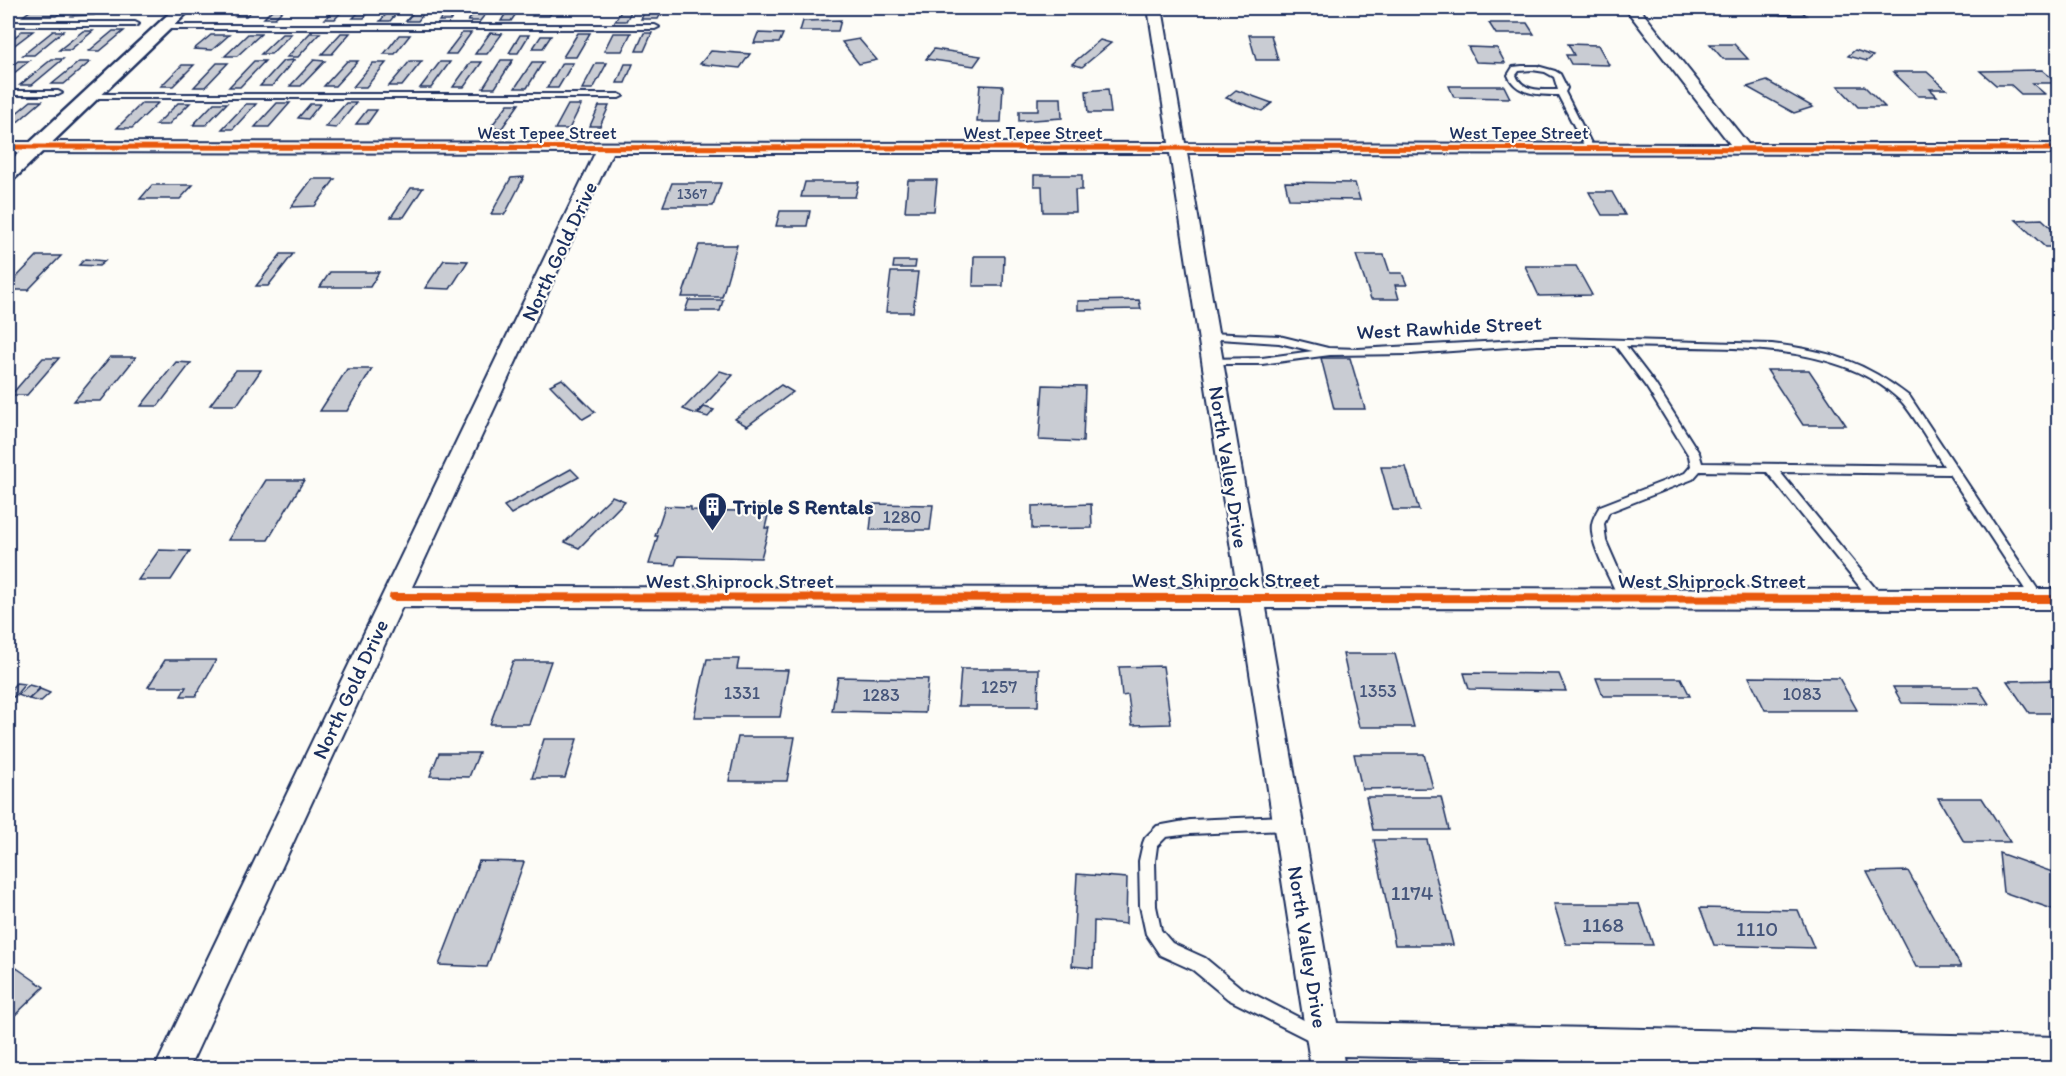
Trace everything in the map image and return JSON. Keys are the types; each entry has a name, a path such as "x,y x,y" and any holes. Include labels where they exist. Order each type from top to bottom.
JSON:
{"street":[{"path":"8,174 184,8"},
{"name":"North Valley Drive","path":"1155,8 1325,1054"},
{"path":"1632,8 1743,149"},
{"name":"West Tepee Street","path":"8,147 2058,149"},
{"name":"North Gold Drive","path":"172,1068 606,148"},
{"name":"West Shiprock Street","path":"393,597 2048,598"},
{"path":"1325,1054 2058,1054"}],"lane":[{"path":"8,24 135,24"},
{"path":"164,27 656,27"},
{"path":"1561,92 1531,91 1518,85 1512,75 1516,69 1526,67 1550,72 1561,82 1561,92 1590,148"},
{"path":"8,93 58,93"},
{"path":"93,96 619,96"},
{"name":"West Rawhide Street","path":"1208,336 1278,339 1308,344 1330,352 1450,349 1539,342 1783,347 1824,355 1890,385 1906,400 2048,598"},
{"path":"1619,344 1651,386 1695,456 1697,467"},
{"path":"1211,361 1262,361 1330,352"},
{"path":"1625,598 1600,541 1598,524 1604,509 1689,476 1697,467 1954,470"},
{"path":"1770,468 1876,598"},
{"path":"1287,823 1190,827 1162,831 1150,843 1147,861 1148,906 1154,933 1166,949 1199,964 1234,993 1325,1054"}],"building":[{"path":"34,8 67,8 56,16 23,16"},
{"path":"83,8 104,8 94,15 72,16"},
{"path":"244,8 255,8 246,16 235,16"},
{"path":"274,8 285,8 275,18 264,18"},
{"path":"335,8 345,8 335,19 325,19"},
{"path":"363,8 373,8 364,18 353,18"},
{"path":"392,8 401,8 390,21 380,21"},
{"path":"417,8 428,8 418,21 406,21"},
{"path":"449,8 460,8 450,21 439,21"},
{"path":"478,8 490,8 480,21 468,21"},
{"path":"509,8 520,8 511,21 501,21"},
{"path":"538,8 555,8 549,16 532,16"},
{"path":"623,8 633,8 626,21 615,21"},
{"path":"647,8 664,8 658,19 641,19"},
{"path":"1773,8 1798,8 1806,15 1780,15"},
{"path":"841,20 838,31 800,31 803,21"},
{"path":"1489,23 1527,23 1534,34 1496,34"},
{"path":"22,31 33,31 8,50 8,43"},
{"path":"53,31 63,31 34,55 23,55"},
{"path":"83,31 93,31 70,50 59,50"},
{"path":"113,31 124,31 100,51 89,51"},
{"path":"310,33 320,33 298,57 287,57"},
{"path":"341,33 350,33 332,54 322,54"},
{"path":"462,33 471,33 456,54 446,54"},
{"path":"490,33 502,34 487,54 475,54"},
{"path":"578,33 590,33 576,57 563,57"},
{"path":"613,33 631,33 622,51 604,51"},
{"path":"644,33 652,33 644,51 636,51"},
{"path":"758,33 783,34 779,43 754,43"},
{"path":"248,34 261,34 237,56 225,56"},
{"path":"282,34 291,34 271,54 261,54"},
{"path":"211,35 229,35 212,50 194,49"},
{"path":"399,35 410,35 395,54 384,54"},
{"path":"520,35 529,35 518,53 509,53"},
{"path":"1249,35 1271,35 1278,60 1256,60"},
{"path":"541,36 551,36 543,48 533,48"},
{"path":"859,39 877,60 859,64 842,42"},
{"path":"1100,40 1111,43 1082,67 1072,64"},
{"path":"1568,44 1598,45 1609,65 1571,64 1566,55 1574,55"},
{"path":"1710,44 1734,44 1748,59 1723,59"},
{"path":"1468,47 1497,48 1505,63 1476,62"},
{"path":"934,49 981,56 974,66 926,59"},
{"path":"1855,50 1873,56 1867,61 1848,56"},
{"path":"711,51 750,54 740,68 700,64"},
{"path":"52,59 63,59 32,85 20,85"},
{"path":"294,60 272,86 260,86 283,61"},
{"path":"314,60 325,61 301,86 290,86"},
{"path":"501,60 513,60 495,88 483,88"},
{"path":"18,61 29,61 8,78 8,69"},
{"path":"254,61 265,61 240,87 229,87"},
{"path":"347,61 358,61 335,86 324,86"},
{"path":"410,61 422,61 402,86 389,86"},
{"path":"79,62 90,62 64,84 52,84"},
{"path":"440,62 450,62 431,88 420,88"},
{"path":"471,62 482,62 464,87 453,87"},
{"path":"532,62 543,62 527,88 515,88"},
{"path":"217,63 228,63 205,87 194,87"},
{"path":"373,63 386,63 366,87 353,87"},
{"path":"562,63 573,63 558,88 547,88"},
{"path":"596,63 607,63 593,89 582,89"},
{"path":"625,64 633,64 625,83 617,83"},
{"path":"182,65 194,65 173,86 161,86"},
{"path":"2042,70 2058,83 2032,83 2045,94 2021,94 2011,85 1996,85 1980,71"},
{"path":"1893,72 1927,72 1946,89 1930,89 1937,96 1918,96"},
{"path":"1767,81 1813,107 1794,113 1747,87"},
{"path":"980,85 1003,86 1001,122 977,122"},
{"path":"1449,86 1504,86 1510,98 1454,97"},
{"path":"1838,86 1864,86 1885,107 1858,107"},
{"path":"1108,89 1111,113 1088,113 1086,91"},
{"path":"1236,90 1272,103 1262,111 1226,98"},
{"path":"1038,98 1061,98 1062,118 1019,121 1019,111 1038,111"},
{"path":"31,101 42,101 14,125 8,125 8,120"},
{"path":"142,103 158,103 132,128 117,128"},
{"path":"178,103 190,103 168,125 156,125"},
{"path":"214,103 227,103 206,125 193,125"},
{"path":"277,103 290,103 269,127 255,127"},
{"path":"346,103 356,103 336,128 325,127"},
{"path":"246,104 256,104 233,129 222,129"},
{"path":"310,104 320,104 308,119 298,118"},
{"path":"508,104 519,104 502,128 490,128"},
{"path":"568,105 581,105 569,129 555,129"},
{"path":"599,106 609,106 600,126 590,126"},
{"path":"367,110 377,110 367,124 356,124"},
{"path":"1034,175 1082,175 1082,190 1075,190 1076,212 1043,212 1042,186 1034,186"},
{"path":"524,177 505,214 491,214 511,178"},
{"path":"312,179 335,179 315,206 291,207"},
{"path":"908,180 937,180 934,211 905,211"},
{"path":"805,182 859,182 855,197 801,197"},
{"path":"1285,182 1355,183 1360,200 1289,199"},
{"path":"672,183 721,183 713,206 663,206"},
{"path":"152,185 193,185 180,199 140,199"},
{"path":"411,188 423,188 404,217 391,217"},
{"path":"1589,192 1612,192 1625,215 1602,215"},
{"path":"780,211 810,211 807,226 776,226"},
{"path":"2042,219 2058,234 2058,247 2045,247 2016,220"},
{"path":"699,245 737,245 722,297 682,297"},
{"path":"281,254 293,254 268,286 256,286"},
{"path":"1356,255 1384,255 1390,273 1402,273 1407,285 1395,285 1399,299 1371,299"},
{"path":"37,256 61,256 28,290 8,290 8,286"},
{"path":"974,256 1004,256 1003,286 973,286"},
{"path":"85,259 105,261 99,266 79,265"},
{"path":"444,260 468,261 450,289 425,288"},
{"path":"894,261 916,261 915,268 893,268"},
{"path":"1525,266 1576,266 1592,295 1539,296"},
{"path":"330,272 379,272 370,287 320,287"},
{"path":"891,272 918,272 913,312 886,312"},
{"path":"689,300 723,300 720,311 685,311"},
{"path":"1139,300 1141,309 1078,310 1078,301"},
{"path":"110,357 136,357 101,401 74,401"},
{"path":"43,358 59,358 27,395 11,395"},
{"path":"1321,358 1350,358 1365,409 1334,409"},
{"path":"176,362 191,363 158,406 141,406"},
{"path":"347,369 372,369 347,411 320,411"},
{"path":"236,370 261,370 237,405 210,405"},
{"path":"1767,370 1809,370 1846,425 1803,425"},
{"path":"720,371 733,375 696,414 683,409"},
{"path":"562,379 595,412 583,419 550,385"},
{"path":"781,385 793,392 747,426 735,419"},
{"path":"1043,385 1085,386 1083,442 1039,440"},
{"path":"704,407 714,410 708,417 698,414"},
{"path":"1381,467 1406,467 1419,510 1393,510"},
{"path":"571,469 579,477 511,514 504,506"},
{"path":"266,480 304,480 268,540 228,540"},
{"path":"612,496 625,501 579,548 565,542"},
{"path":"873,504 933,505 930,530 870,530"},
{"path":"1091,504 1092,528 1032,529 1032,506"},
{"name":"Triple S Rentals","path":"665,506 691,507 691,510 740,511 741,506 770,507 765,528 769,528 761,558 678,556 675,565 649,564"},
{"path":"159,550 190,551 171,580 138,580"},
{"path":"1343,654 1395,654 1414,727 1359,727"},
{"path":"707,659 739,659 737,669 788,670 780,717 694,717"},
{"path":"165,660 216,660 196,696 181,696 186,687 148,687"},
{"path":"513,661 551,661 529,724 490,724"},
{"path":"1163,666 1171,724 1132,725 1128,695 1122,696 1119,667"},
{"path":"961,669 1039,669 1038,706 958,706"},
{"path":"1464,673 1559,674 1566,691 1469,689"},
{"path":"838,677 928,679 925,713 832,711"},
{"path":"1749,677 1839,678 1857,710 1765,710"},
{"path":"1596,678 1681,678 1690,696 1603,696"},
{"path":"2058,680 2058,713 2029,713 2007,681"},
{"path":"16,683 25,684 14,697 8,696 8,693"},
{"path":"29,685 40,688 29,699 18,695"},
{"path":"1893,687 1978,687 1989,704 1902,703"},
{"path":"40,689 50,693 40,702 29,699"},
{"path":"738,737 795,737 787,781 729,781"},
{"path":"544,739 577,739 565,778 532,778"},
{"path":"439,753 479,753 469,777 430,776"},
{"path":"1354,754 1424,754 1433,788 1362,789"},
{"path":"1366,797 1441,797 1449,830 1373,830"},
{"path":"1938,798 1982,798 2010,842 1964,842"},
{"path":"1374,840 1427,840 1453,945 1395,945"},
{"path":"1999,853 2058,874 2058,911 2003,892"},
{"path":"479,861 524,862 487,967 439,965"},
{"path":"1908,871 1961,967 1916,967 1867,872"},
{"path":"1077,874 1127,878 1126,924 1094,921 1093,968 1072,966"},
{"path":"1554,904 1639,904 1653,945 1566,944"},
{"path":"1700,908 1798,910 1814,948 1714,945"},
{"path":"8,962 44,987 12,1018 8,1015"}],"cycle path":[{"path":"8,147 2058,149"},
{"path":"393,597 2058,599"}],"place":[{"name":"Triple S Rentals","path":"712,532"}]}
